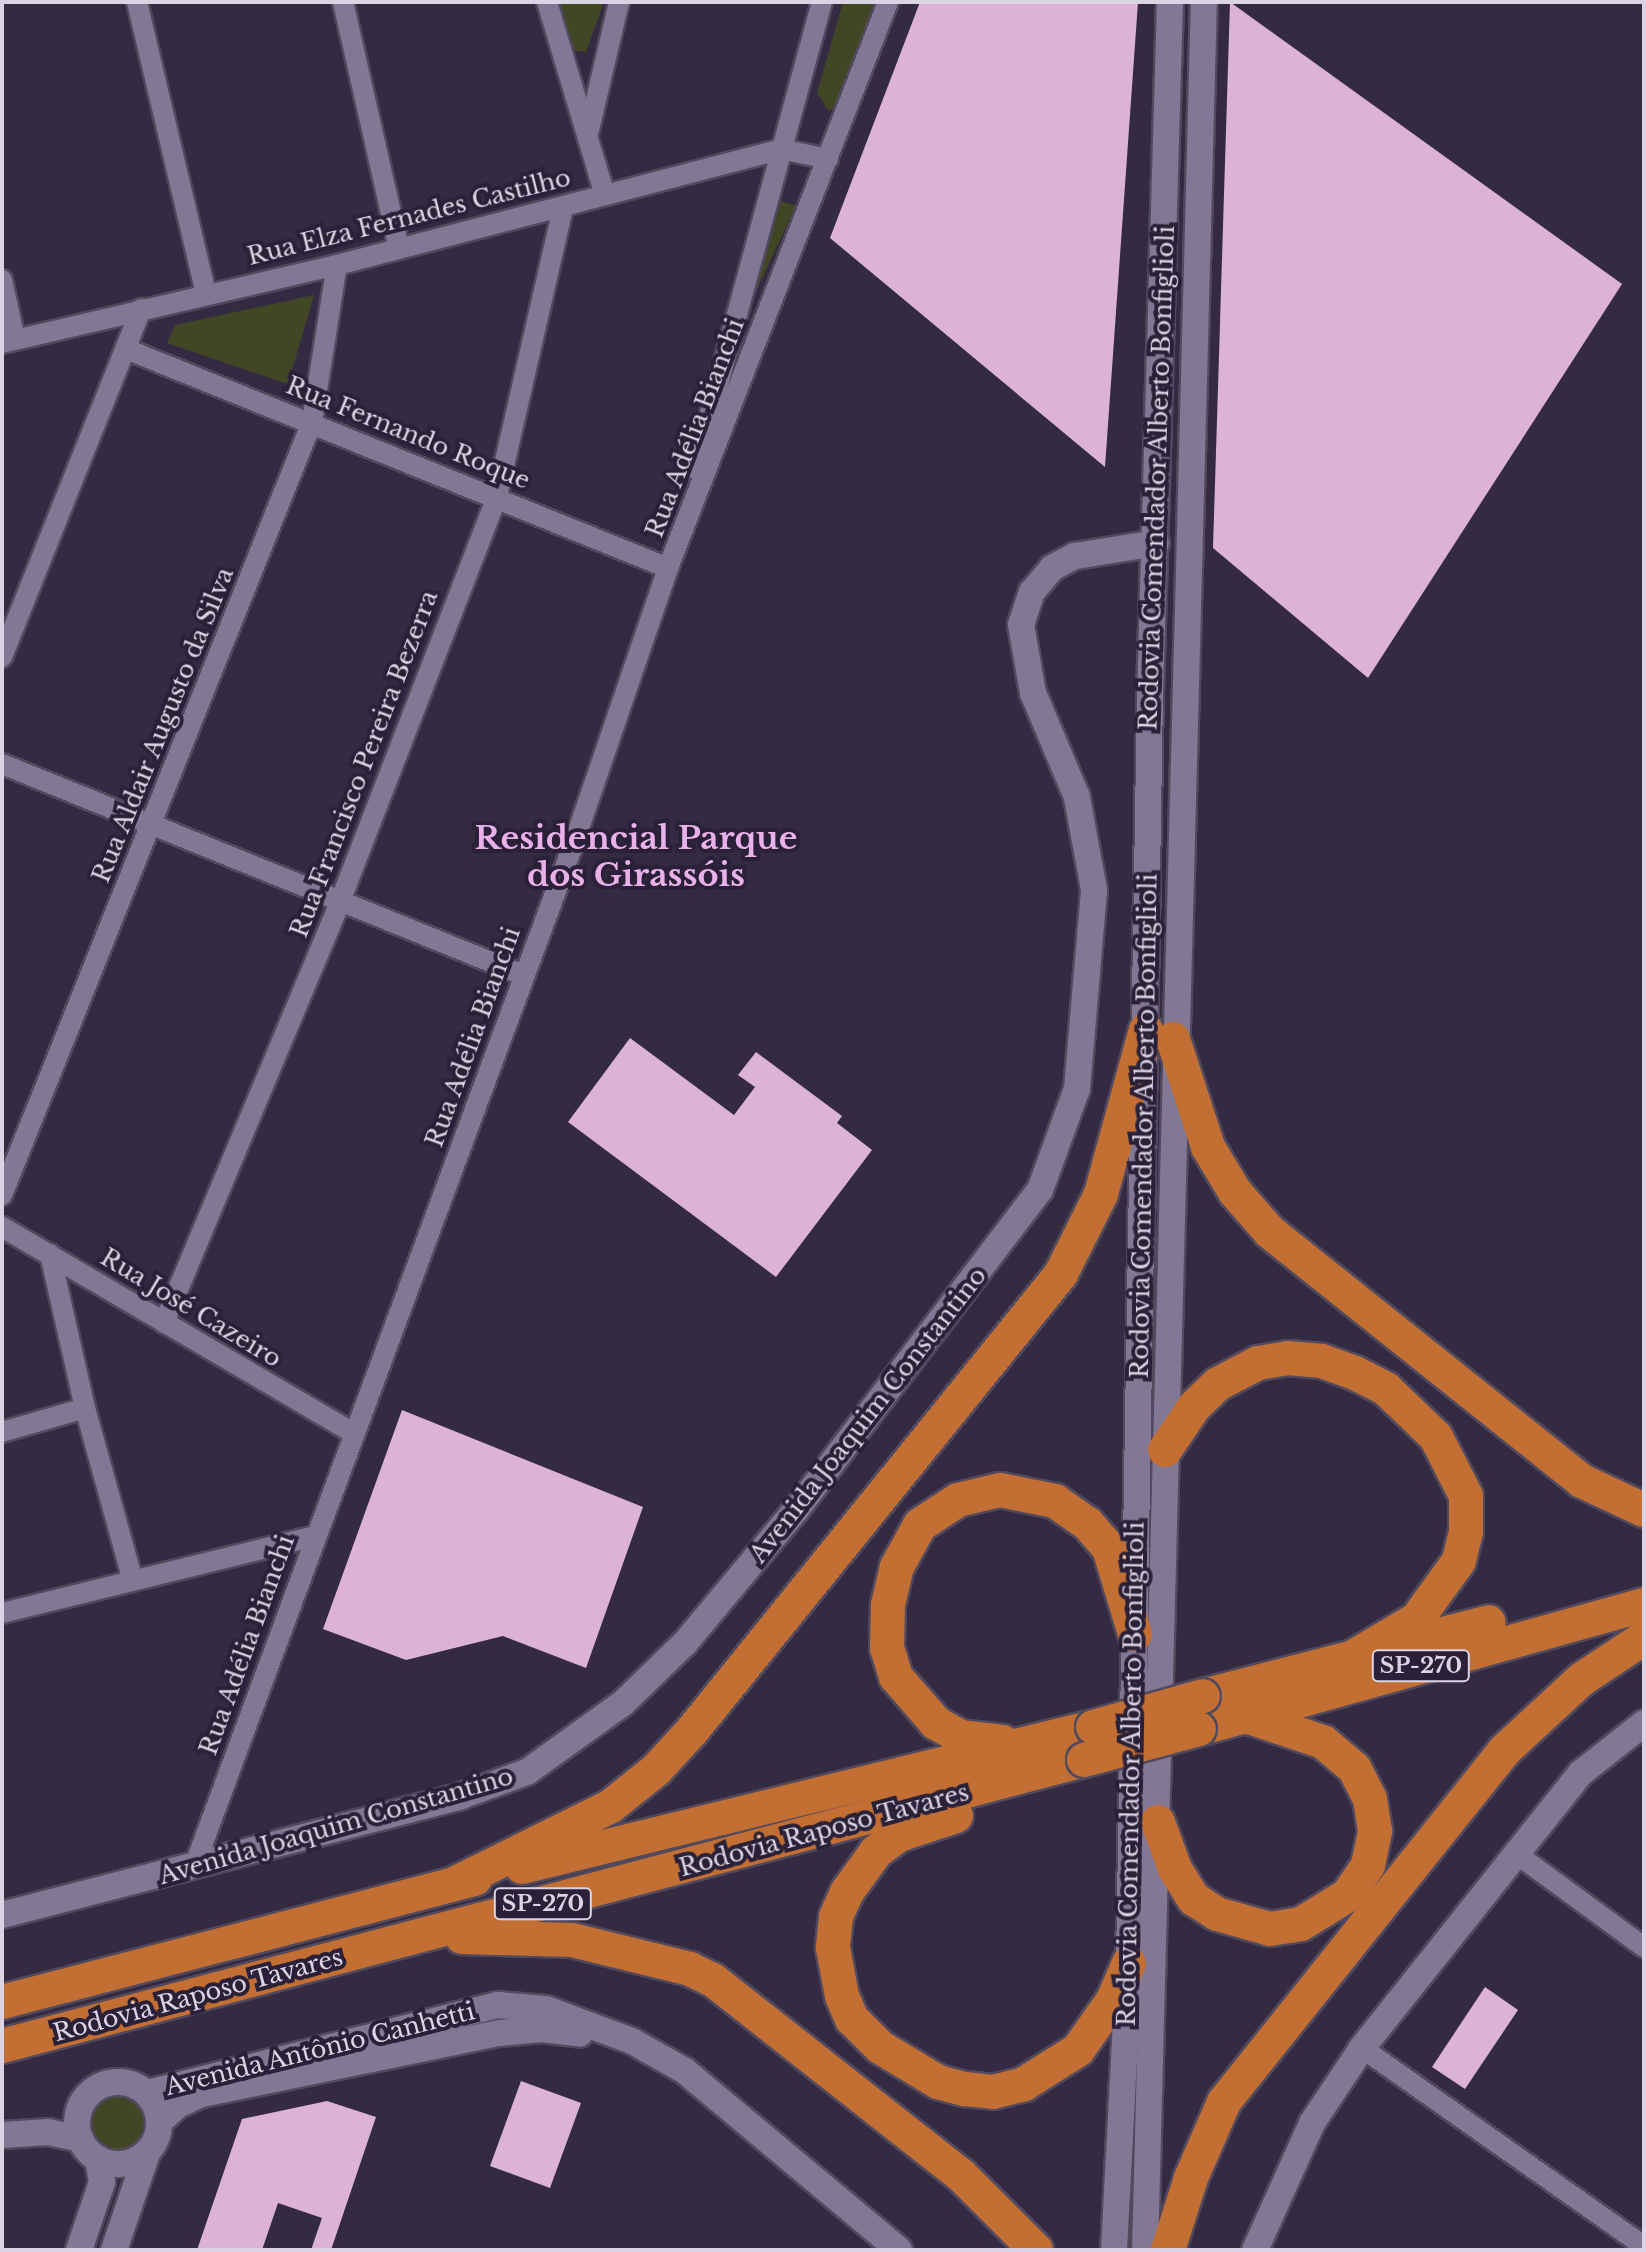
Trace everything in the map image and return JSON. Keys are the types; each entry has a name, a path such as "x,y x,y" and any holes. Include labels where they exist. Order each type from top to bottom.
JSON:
{"highway":[{"path":"1160,1035 1208,1147 1235,1192 1270,1232 1582,1481 1644,1510"},
{"path":"454,1884 611,1806 656,1770 702,1719 1061,1274 1106,1181 1160,1035"},
{"path":"1165,1450 1194,1407 1218,1384 1258,1363 1288,1358 1322,1361 1386,1389 1436,1437 1466,1496 1466,1532 1459,1561 1417,1619 1350,1659"},
{"path":"1020,1744 961,1737 914,1702 896,1677 887,1648 888,1605 897,1567 920,1525 958,1500 1000,1490 1055,1501 1087,1523 1109,1548 1135,1634"},
{"name":"Rodovia Raposo Tavares","path":"2,2046 1084,1760 1201,1712 1350,1659 1644,1582"},
{"name":"Rodovia Raposo Tavares","path":"2,2002 454,1884 1093,1727 1201,1712 1246,1716 1644,1605"},
{"path":"1168,2250 1191,2178 1224,2102 1504,1751 1582,1679 1644,1638"},
{"path":"1158,1822 1175,1869 1194,1899 1217,1914 1270,1929 1301,1924 1348,1895 1368,1865 1375,1831 1370,1799 1354,1768 1323,1742 1246,1716"},
{"path":"1084,1760 1003,1801 899,1835 876,1852 853,1881 836,1917 836,1977 852,2019 880,2047 938,2082 993,2092 1042,2077 1078,2050 1113,2000 1129,1963"},
{"path":"423,1936 572,1940 690,1969 736,1995 949,2165 1036,2250"},
{"path":"2,1981 171,1958"}],"street":[{"path":"137,2 206,294"},
{"path":"343,2 399,248"},
{"path":"547,2 560,56 588,132 604,192"},
{"path":"588,132 619,2"},
{"path":"668,568 822,2"},
{"name":"Rua Adélia Bianchi","path":"194,1867 523,975 668,568 888,2"},
{"name":"Rodovia Comendador Alberto Bonfiglioli","path":"1145,2250 1165,1450 1156,543 1170,2"},
{"name":"Rodovia Comendador Alberto Bonfiglioli","path":"1114,2250 1129,1963 1135,1634 1204,2"},
{"name":"Rua Elza Fernades Castilho","path":"9,341 337,265 563,208 604,192 781,149 828,159"},
{"name":"Rua Francisco Pereira Bezerra","path":"164,1323 341,899 497,496 563,208"},
{"name":"Rua Aldair Augusto da Silva","path":"2,1195 312,422 337,265"},
{"path":"2,280 9,341"},
{"path":"2,657 141,309"},
{"name":"Rua Fernando Roque","path":"126,349 497,496 668,568"},
{"name":"Avenida Joaquim Constantino","path":"2,1915 461,1796 527,1772 571,1744 685,1643 1017,1226 1040,1190 1077,1089 1094,890 1077,797 1033,693 1021,625 1032,592 1052,568 1075,556 1156,543"},
{"path":"2,764 523,975"},
{"name":"Rua José Cazeiro","path":"2,1227 353,1433"},
{"path":"50,1254 85,1408 132,1577"},
{"path":"2,1432 85,1408"},
{"path":"2,1613 132,1577 315,1536"},
{"path":"1255,2250 1312,2123 1362,2048 1514,1852 1581,1773 1644,1723"},
{"path":"1514,1852 1644,1947"},
{"name":"Avenida Antônio Canhetti","path":"147,2093 498,2005 546,2009 632,2041 685,2071 895,2249"},
{"name":"Avenida Antônio Canhetti","path":"159,2122 178,2105 202,2094 500,2033 542,2029 632,2041"},
{"path":"1362,2048 1644,2246"},
{"path":"79,2250 102,2182 98,2160 80,2139 77,2112 93,2089 121,2082 147,2093 159,2122 114,2250"},
{"path":"2,2135 48,2132 80,2139"},
{"path":"98,2160 124,2164 147,2153"}],"green space":[{"path":"559,2 604,2 586,52 570,50"},
{"path":"843,2 876,2 837,106 829,111 817,93"},
{"path":"781,201 796,206 750,304"},
{"path":"314,295 288,384 167,343 175,325"},
{"path":"117,2092 129,2094 139,2101 146,2111 146,2135 139,2145 129,2152 117,2154 105,2152 95,2145 88,2135 86,2123 88,2111 95,2101 105,2094"}],"building":[{"path":"920,2 1138,2 1105,467 830,238"},
{"path":"1230,2 1622,284 1368,678 1213,548"},
{"path":"630,1038 734,1115 755,1087 738,1075 756,1052 842,1116 837,1123 872,1150 776,1277 568,1122"},
{"path":"402,1410 643,1507 586,1668 503,1636 406,1660 323,1629"},
{"path":"1485,1987 1518,2010 1465,2089 1432,2067"},
{"path":"521,2081 581,2103 550,2188 490,2166"},
{"path":"327,2101 376,2117 331,2250 311,2250 322,2218 278,2203 262,2250 197,2250 242,2119"}],"district":[{"name":"Residencial Parque dos Girassóis","path":"636,858"}]}
